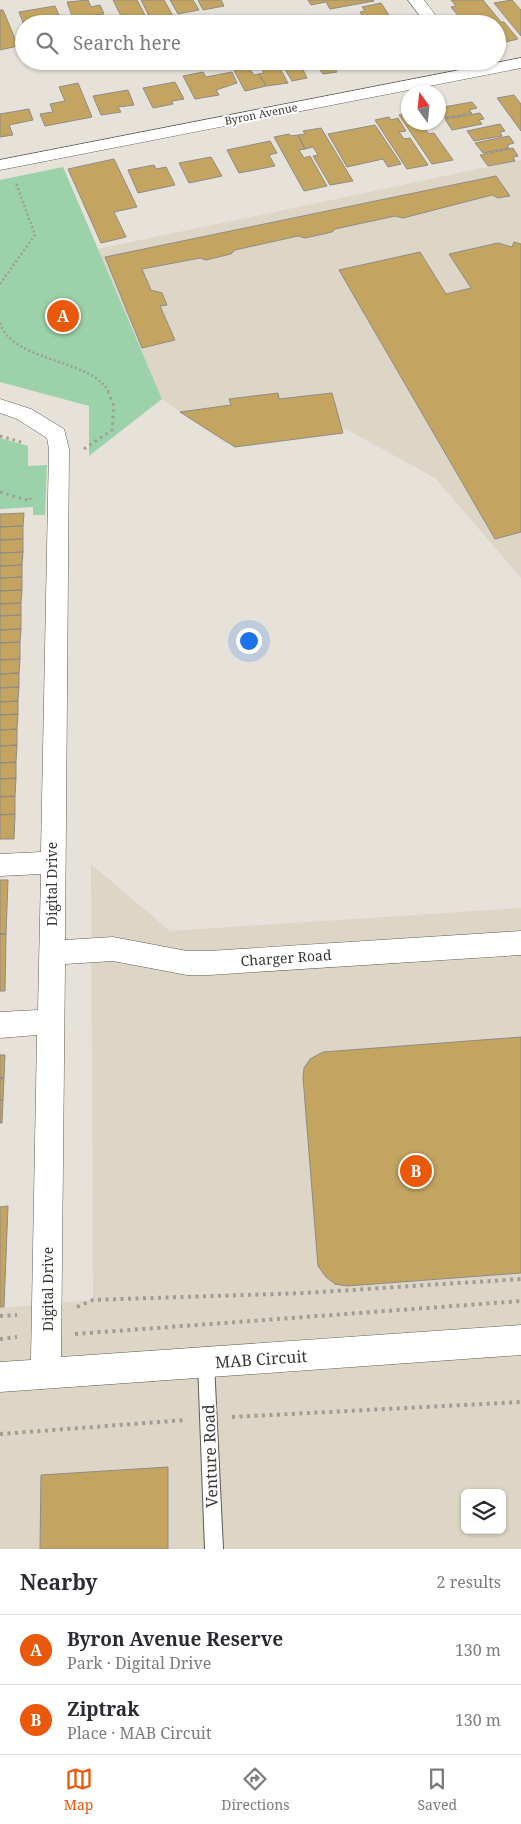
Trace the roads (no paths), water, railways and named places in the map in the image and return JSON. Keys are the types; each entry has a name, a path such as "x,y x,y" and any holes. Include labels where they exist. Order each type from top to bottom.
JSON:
{"street":[{"path":"416,0 427,15"},
{"name":"Byron Avenue","path":"506,64 521,63"},
{"name":"Byron Avenue","path":"0,165 453,70"},
{"name":"Digital Drive","path":"0,406 24,414 56,434 59,449 46,1372"},
{"path":"0,865 52,863"},
{"name":"Charger Road","path":"52,954 113,949 187,963 209,963 521,943"},
{"path":"0,1025 50,1022"},
{"name":"MAB Circuit","path":"0,1377 46,1372 521,1340"}],"lane":[{"name":"Venture Road","path":"206,1362 214,1549"}],"place":[{"name":"Byron Avenue Reserve","path":"63,316"},
{"name":"Ziptrak","path":"416,1171"}]}
